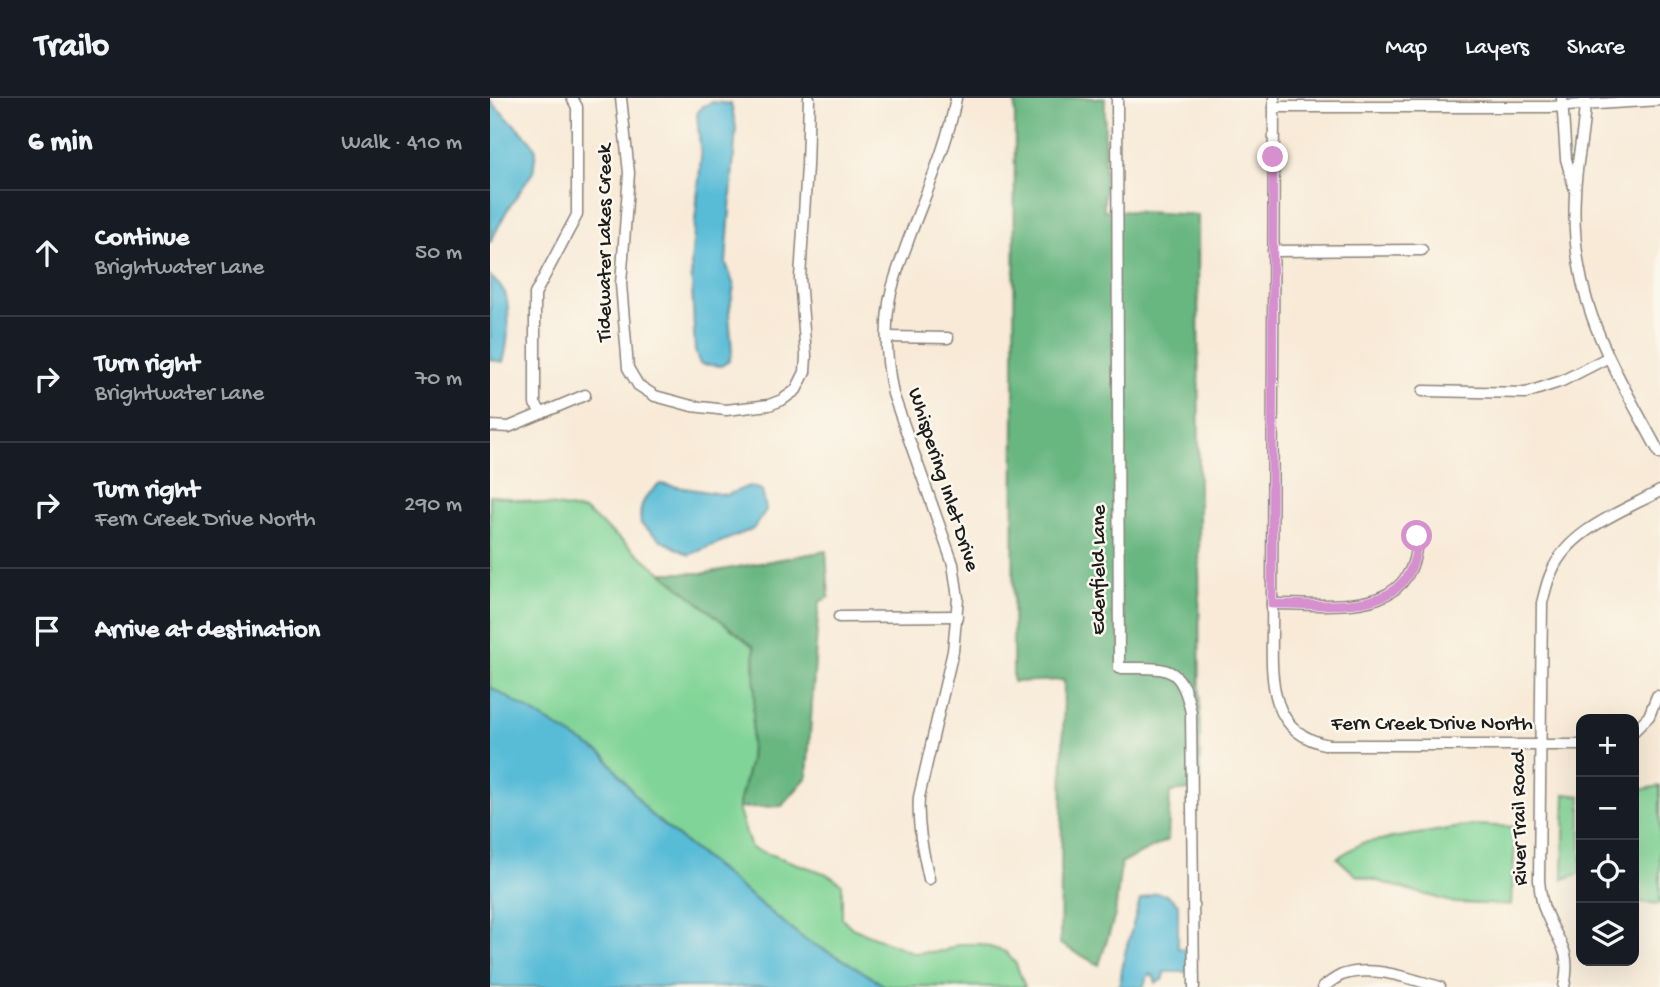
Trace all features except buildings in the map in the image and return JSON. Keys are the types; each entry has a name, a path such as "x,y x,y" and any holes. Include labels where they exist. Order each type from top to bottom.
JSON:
{"street":[{"path":"542,413 535,404 536,294 577,215 577,107 572,98"},
{"name":"Tidewater Lakes Creek","path":"621,98 629,173 621,284 628,368 638,385 655,396 692,406 726,410 769,405 782,400 796,390 805,372 800,278 808,98"},
{"name":"Whispering Inlet Drive","path":"929,879 920,839 919,797 953,651 958,598 953,564 893,394 888,369 887,337 889,302 897,273 940,158 956,98"},
{"name":"Edenfield Lane","path":"1117,98 1119,668 1165,669 1177,675 1187,690 1191,713 1194,987"},
{"path":"1274,102 1660,100"},
{"name":"Fern Creek Drive North","path":"1274,102 1272,604 1275,700 1279,710 1292,727 1318,743 1345,746 1576,745"},
{"path":"1562,102 1566,159 1575,191"},
{"path":"1585,102 1575,191 1577,258 1586,302 1607,358 1660,454"},
{"path":"1273,251 1422,250"},
{"path":"887,337 948,338"},
{"path":"1423,391 1526,393 1562,381 1607,358"},
{"path":"490,426 509,427 585,395"},
{"name":"River Trail Road","path":"1564,987 1567,957 1563,943 1545,911 1539,880 1542,603 1552,569 1577,539 1593,527 1660,491"},
{"path":"1272,604 1363,603 1382,598 1396,589 1408,575 1417,552 1417,536"},
{"path":"839,617 957,616"},
{"path":"1639,726 1649,716 1657,695"},
{"path":"1323,987 1340,976 1358,971 1378,972 1440,987"}],"green space":[{"path":"1015,98 1105,98 1104,210 1198,215 1200,789 1170,792 1168,840 1121,863 1115,915 1099,965 1060,944 1064,680 1013,682"},
{"path":"490,495 585,511 754,647 755,689 750,760 738,808 751,848 827,874 842,884 842,918 852,928 914,953 944,951 959,944 980,944 1006,952 1016,964 1025,987 885,986 846,961 805,940 650,814 604,755 490,687"},
{"path":"826,551 829,597 819,602 807,777 782,806 738,808 750,760 755,689 754,647 662,573 705,573"},
{"path":"1660,786 1660,904 1640,902 1639,898 1639,790"},
{"path":"1565,794 1576,795 1576,875 1563,879"},
{"path":"1473,825 1516,827 1511,905 1455,903 1356,875 1337,858 1362,843"}],"water":[{"path":"490,101 530,140 536,150 533,172 506,212 490,243"},
{"path":"713,102 731,104 736,127 726,263 734,286 729,313 732,352 729,361 721,366 700,364 695,351 691,264 701,158 697,113 703,106"},
{"path":"490,276 504,291 507,300 508,328 503,362 490,360"},
{"path":"660,484 727,495 749,486 762,490 766,510 753,529 689,555 661,540 641,524 644,501"},
{"path":"490,687 604,755 650,814 805,940 891,987 490,987"},
{"path":"1156,893 1167,895 1178,904 1178,948 1190,950 1188,972 1164,972 1164,979 1156,983 1154,976 1149,974 1143,987 1119,987 1125,953 1140,900"}],"route":[{"path":"1273,157 1272,604 1363,603 1382,598 1396,589 1408,575 1417,552 1417,536"}]}
